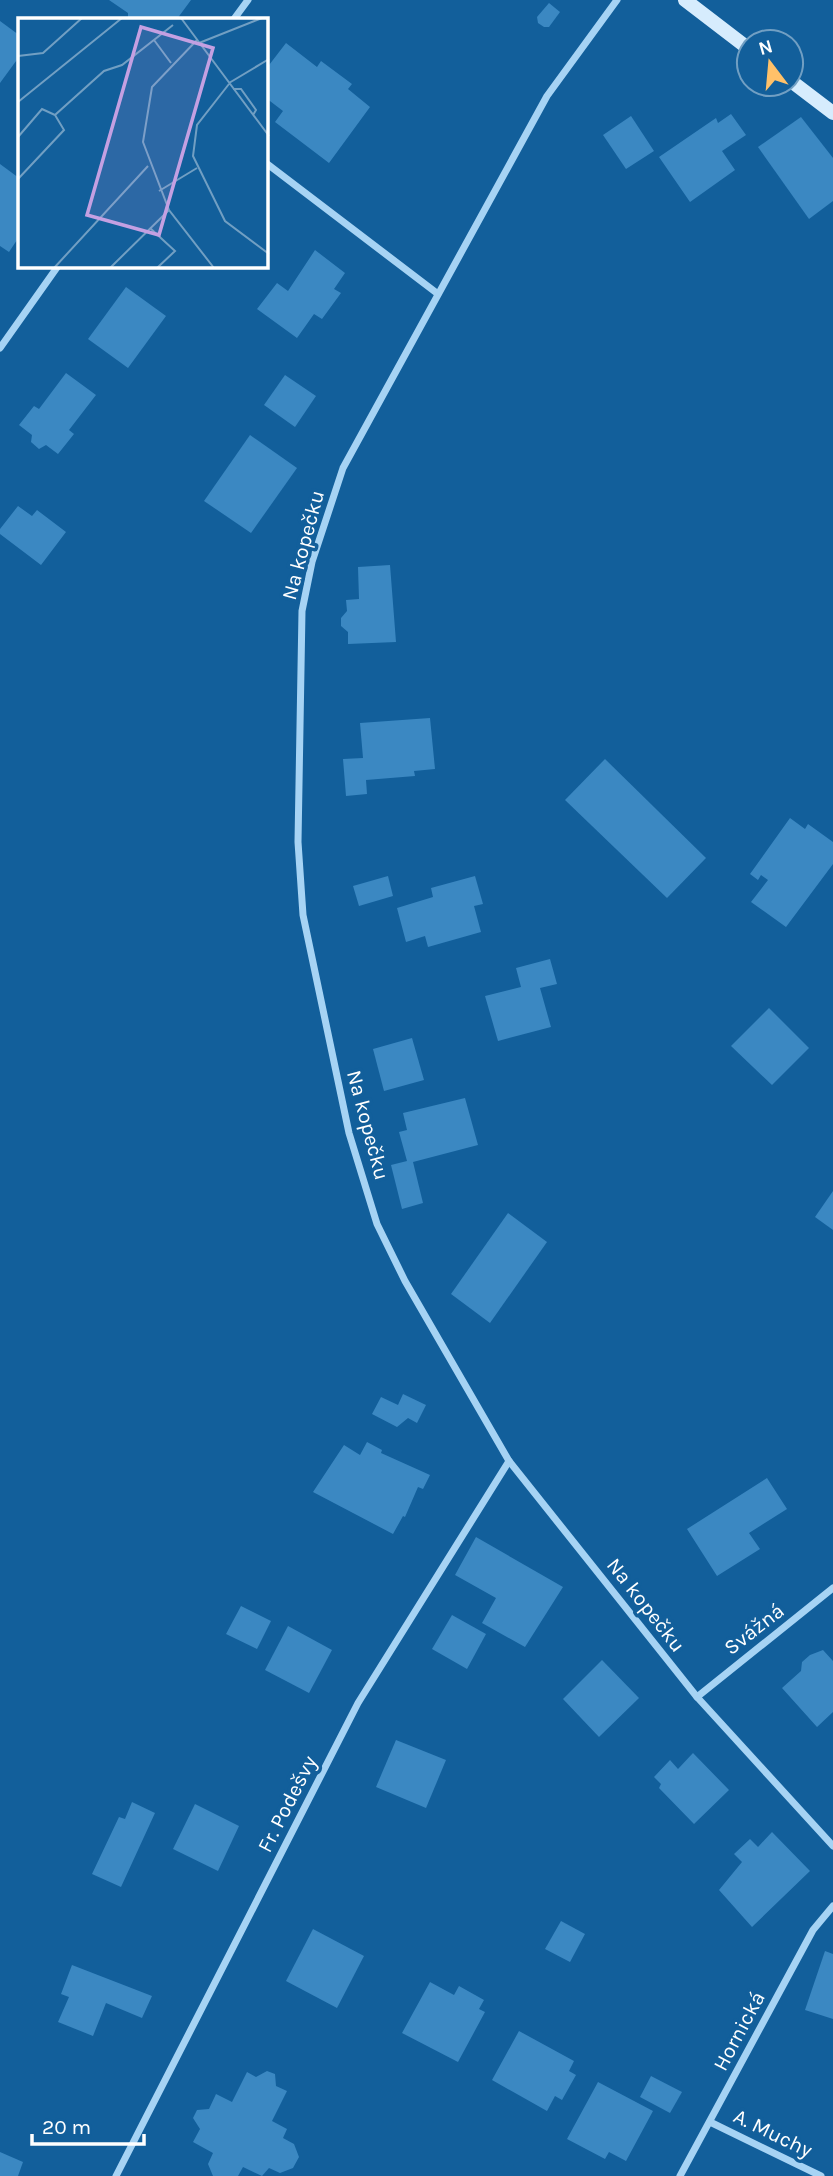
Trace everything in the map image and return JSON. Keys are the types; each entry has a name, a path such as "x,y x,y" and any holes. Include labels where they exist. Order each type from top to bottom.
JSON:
{"street":[{"path":"235,18 248,0"},
{"name":"Na kopečku","path":"617,0 547,96 342,468 312,562 302,611 298,842 303,915 349,1133 377,1224 405,1281 509,1461 696,1697 833,1846"},
{"path":"685,0 735,38"},
{"path":"805,92 833,113"},
{"path":"268,165 438,293"},
{"path":"0,348 57,268"},
{"name":"Fr. Podešvy","path":"116,2176 358,1703 509,1461"},
{"name":"Svážná","path":"696,1697 833,1588"},
{"name":"Hornická","path":"681,2176 813,1930 833,1906"},
{"name":"A. Muchy","path":"710,2122 821,2176"}],"building":[{"path":"109,0 191,0 178,18 128,18 128,13"},
{"path":"549,3 560,12 549,27 544,27 538,23 537,17"},
{"path":"0,21 18,34 18,58 0,83"},
{"path":"286,43 317,67 321,61 352,84 348,89 370,107 329,163 275,122 283,111 268,100 268,66"},
{"path":"731,114 746,135 722,151 735,170 690,202 659,157 716,118 718,123"},
{"path":"631,116 654,151 626,169 603,135"},
{"path":"801,117 833,158 833,201 809,219 758,147"},
{"path":"0,164 18,177 18,238 9,252 0,246"},
{"path":"315,250 345,273 334,289 341,293 322,319 314,314 297,338 257,309 277,283 288,291"},
{"path":"126,287 166,316 128,368 88,339"},
{"path":"66,373 96,395 69,430 74,434 58,454 46,445 39,449 31,442 32,435 19,425 34,406 39,409"},
{"path":"285,375 316,396 295,427 264,405"},
{"path":"250,435 297,468 251,533 204,501"},
{"path":"18,506 32,516 37,510 66,532 41,565 0,534 0,529"},
{"path":"390,565 396,642 348,644 348,632 341,626 341,618 347,611 346,600 359,599 358,567"},
{"path":"430,718 435,769 414,771 415,776 366,780 367,794 346,796 343,759 363,758 360,723"},
{"path":"605,759 706,858 667,898 565,800"},
{"path":"790,818 805,829 808,824 833,842 833,864 786,927 751,902 768,880 761,875 758,880 750,874"},
{"path":"388,876 393,896 359,906 353,886"},
{"path":"475,876 483,904 474,906 481,932 428,947 425,936 406,942 397,908 433,897 431,888"},
{"path":"550,959 557,984 540,988 551,1027 498,1041 485,996 521,987 516,968"},
{"path":"769,1008 809,1048 772,1085 731,1046"},
{"path":"412,1038 424,1080 384,1091 373,1049"},
{"path":"465,1098 478,1145 413,1162 423,1203 402,1209 391,1165 407,1161 399,1132 407,1130 403,1113"},
{"path":"833,1191 833,1230 815,1217"},
{"path":"508,1213 547,1242 490,1323 451,1294"},
{"path":"403,1394 426,1405 417,1423 408,1418 397,1427 372,1414 381,1397 398,1405"},
{"path":"367,1442 382,1450 381,1453 430,1475 423,1489 418,1487 405,1517 403,1516 393,1534 313,1492 344,1445 360,1455"},
{"path":"767,1478 787,1509 749,1533 760,1549 717,1576 687,1529"},
{"path":"476,1537 563,1587 525,1647 482,1623 496,1598 455,1575"},
{"path":"241,1606 271,1621 257,1649 226,1634"},
{"path":"452,1615 486,1634 467,1669 432,1649"},
{"path":"288,1626 332,1650 309,1693 265,1670"},
{"path":"823,1650 833,1661 833,1712 817,1727 782,1688 801,1671 802,1662 810,1655"},
{"path":"602,1660 639,1698 599,1737 563,1699"},
{"path":"396,1740 446,1760 426,1808 376,1787"},
{"path":"693,1753 729,1790 694,1824 659,1788 661,1784 654,1777 670,1760 678,1769"},
{"path":"132,1802 155,1813 121,1887 92,1874 119,1817 125,1819"},
{"path":"195,1804 239,1826 218,1871 173,1849"},
{"path":"772,1832 810,1871 752,1927 719,1890 742,1862 734,1854 750,1839 758,1847"},
{"path":"561,1921 585,1934 570,1962 545,1949"},
{"path":"313,1929 364,1956 337,2008 286,1981"},
{"path":"825,1951 833,1954 833,2019 805,2010"},
{"path":"72,1965 152,1996 142,2018 106,2003 93,2036 58,2022 69,1997 61,1994"},
{"path":"430,1982 454,1995 459,1986 484,2000 479,2009 485,2012 458,2062 402,2033"},
{"path":"519,2031 574,2061 569,2071 576,2075 562,2100 555,2096 547,2111 492,2080"},
{"path":"267,2071 275,2074 276,2086 287,2091 272,2121 287,2129 283,2138 294,2144 299,2157 293,2168 280,2173 269,2168 262,2176 243,2167 238,2176 213,2176 208,2164 213,2153 193,2142 200,2129 193,2118 197,2110 209,2109 216,2094 232,2102 247,2072 256,2077"},
{"path":"651,2076 682,2092 670,2113 640,2097"},
{"path":"598,2082 653,2111 626,2161 609,2152 605,2159 567,2139"},
{"path":"0,2152 23,2162 18,2176 0,2176"}]}
